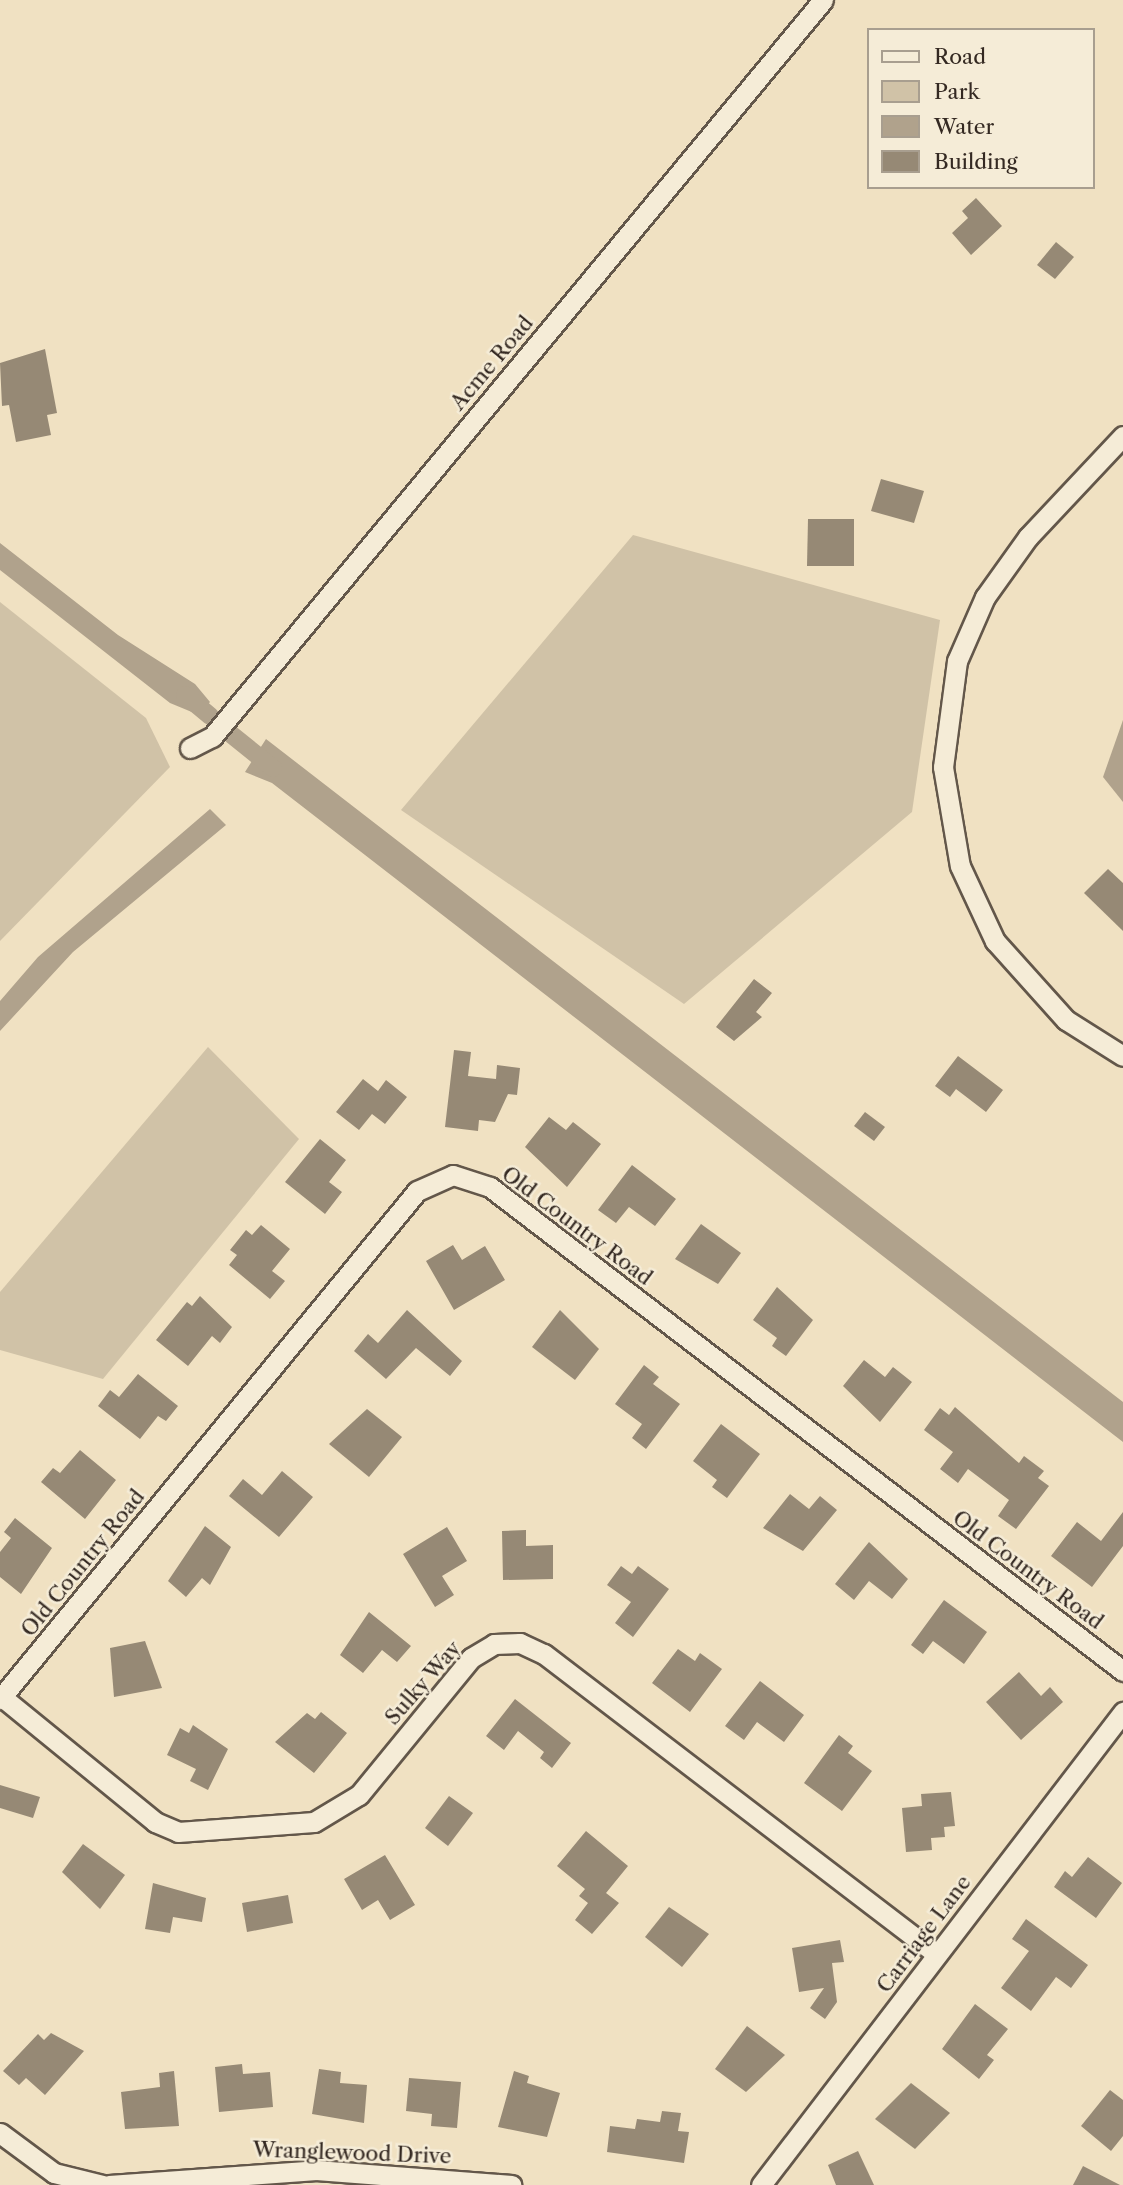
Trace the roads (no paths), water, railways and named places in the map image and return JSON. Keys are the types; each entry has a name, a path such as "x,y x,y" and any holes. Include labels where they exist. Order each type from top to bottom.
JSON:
{"street":[{"name":"Acme Road","path":"190,748 212,737 823,0"},
{"path":"1123,436 1028,537 985,597 957,661 943,767 960,866 995,941 1066,1020 1123,1056"},
{"name":"Old Country Road","path":"1,1698 417,1191 453,1175 490,1187 1123,1671"},
{"name":"Sulky Way","path":"1,1698 155,1822 178,1832 314,1822 359,1795 471,1658 494,1644 520,1643 544,1654 937,1954"},
{"name":"Carriage Lane","path":"761,2185 1123,1712"},
{"path":"0,2133 54,2173 103,2185"},
{"name":"Wranglewood Drive","path":"109,2185 316,2170 511,2185"}],"water":[{"path":"0,543 118,635 195,684 210,702 199,715 170,703 0,570"},
{"path":"1123,720 1123,802 1103,777"},
{"path":"266,739 1123,1402 1123,1442 272,783 245,772"},
{"path":"210,809 226,825 73,952 0,1031 0,1001 38,957"}],"waterway":[{"path":"185,695 210,716"},
{"path":"232,735 273,768"}]}
